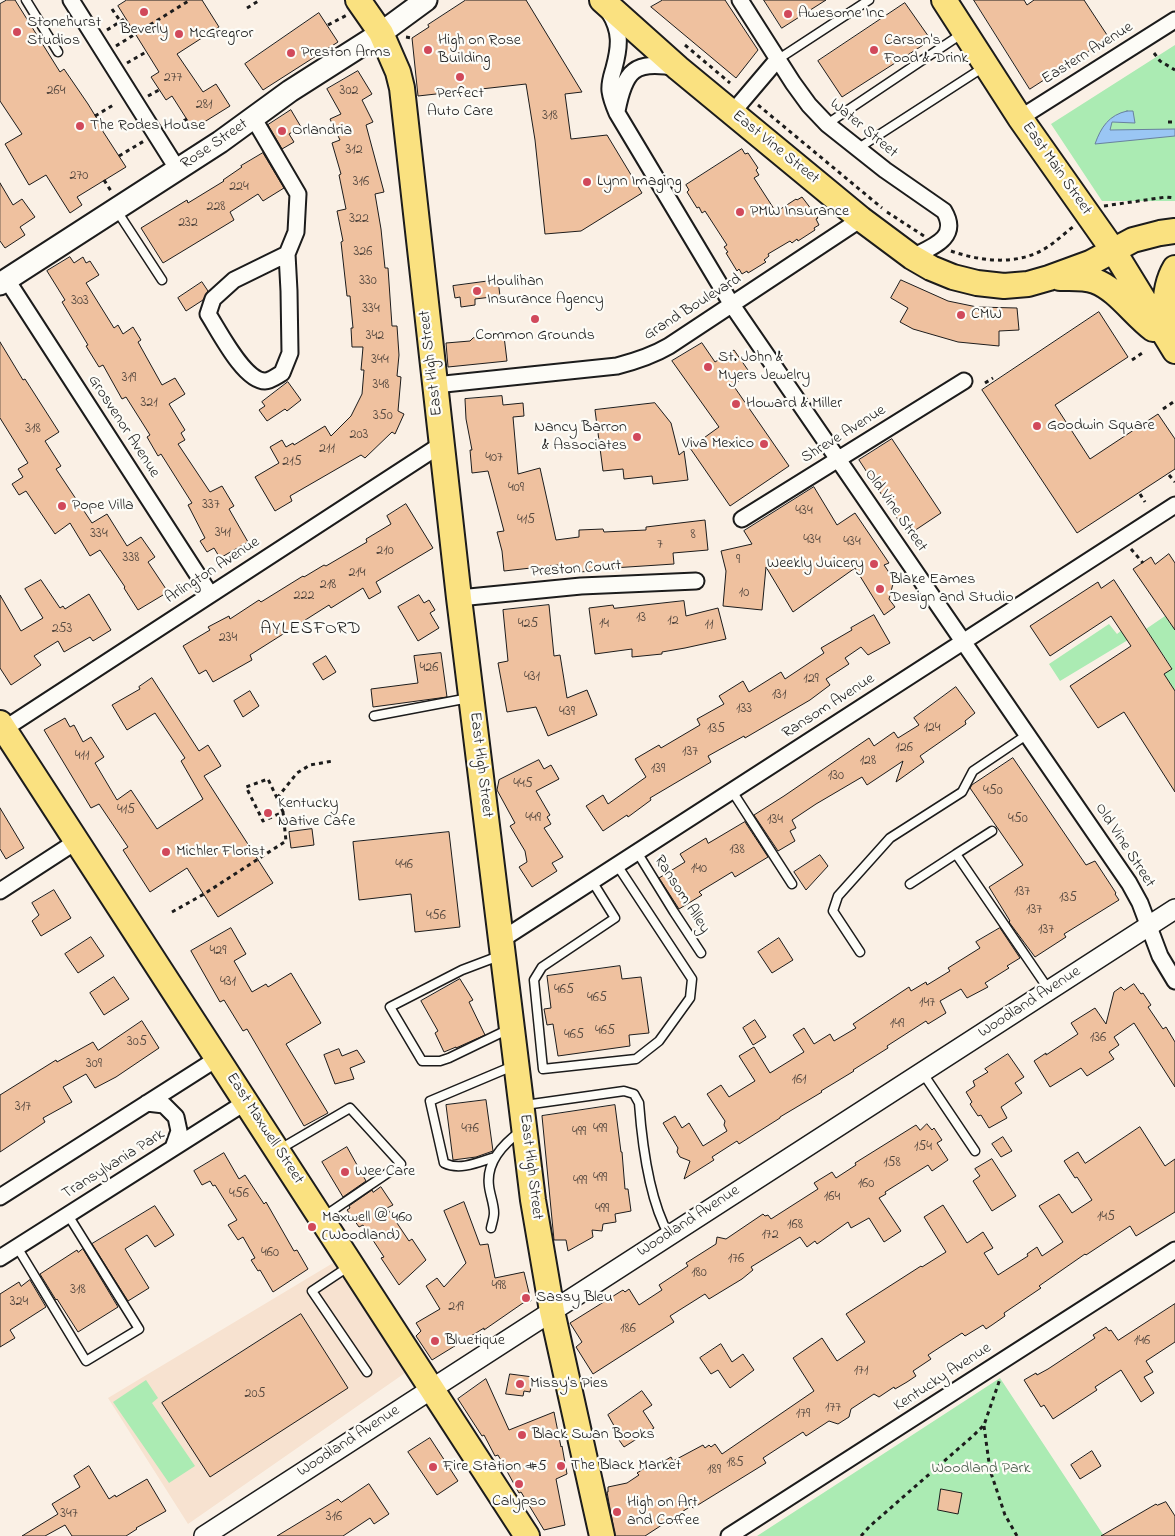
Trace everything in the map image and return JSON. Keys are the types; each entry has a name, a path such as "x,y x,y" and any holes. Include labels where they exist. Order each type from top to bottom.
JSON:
{"main road":[{"name":"Rose Street","path":"3,282 114,200 178,170 254,119 290,91 381,32 426,0"},
{"name":"East Vine Street","path":"602,0 678,68 861,219 912,257 953,277 978,283 1004,286 1028,284 1090,263 1133,240 1175,231"},
{"name":"East Main Street","path":"944,0 1020,118 1113,250 1171,345"},
{"name":"East High Street","path":"353,7 381,32 398,72 402,88 459,598 533,1200 552,1311 602,1536"},
{"path":"1171,345 1164,316 1169,283 1175,268"},
{"name":"East Vine Street","path":"1049,278 1081,279 1094,281 1108,287 1171,345"},
{"name":"East Maxwell Street","path":"2,726 527,1536"}],"street":[{"path":"71,0 162,132 178,170"},
{"name":"Old Vine Street","path":"602,0 615,21 619,33 618,54 610,82 610,90 617,113 732,305 1129,883 1140,903 1147,926 1160,956 1175,981"},
{"name":"Water Street","path":"740,0 777,60 809,105 827,124 884,170 944,211 950,220 949,230 944,238 912,257"},
{"name":"Eastern Avenue","path":"1020,118 1175,20"},
{"path":"732,113 777,60"},
{"path":"617,113 624,84 635,70 642,67 659,65 678,68"},
{"path":"254,119 298,194 296,232 287,254 290,353 282,373 267,381 256,380 242,367 208,314 213,299 234,280 287,254"},
{"name":"Grand Boulevard","path":"434,385 615,366 641,360 658,353 861,219"},
{"name":"Grosvenor Avenue","path":"3,282 210,594"},
{"name":"Shreve Avenue","path":"742,519 964,381"},
{"name":"Arlington Avenue","path":"2,726 442,444"},
{"name":"Ransom Avenue","path":"502,947 592,881 1175,505"},
{"name":"Preston Court","path":"459,598 581,586 696,581"},
{"path":"0,891 77,841"},
{"name":"Woodland Avenue","path":"204,1536 1175,909"},
{"name":"Transylvania Park","path":"0,1197 218,1058"},
{"name":"Transylvania Park","path":"0,1258 246,1102"},
{"path":"147,1103 164,1105 176,1116 179,1131 173,1148"},
{"name":"Kentucky Avenue","path":"729,1536 1175,1250"}],"lane":[{"path":"26,0 58,52"},
{"path":"777,60 869,0"},
{"path":"827,124 964,32"},
{"path":"858,149 986,66"},
{"path":"114,200 162,280"},
{"path":"374,716 471,698"},
{"path":"860,952 834,911 838,896 890,838 962,792 973,771 1028,734"},
{"path":"732,791 792,884"},
{"path":"910,884 992,831"},
{"name":"Ransom Alley","path":"637,852 701,953"},
{"path":"956,854 1049,990"},
{"path":"592,881 615,918 542,968 534,980 543,1069 636,1059 659,1041 690,998 692,979 617,865"},
{"path":"502,947 390,1007 422,1061 440,1061 450,1058 512,1027"},
{"path":"495,1157 470,1165 453,1167 444,1163 430,1102 517,1065"},
{"path":"922,1072 975,1151"},
{"path":"522,1105 624,1091 634,1094 639,1102 646,1164 661,1221 669,1236"},
{"path":"278,1150 350,1108 401,1164 322,1218"},
{"path":"491,1228 494,1214 488,1184 490,1168 495,1157 511,1138 524,1129"},
{"path":"18,1247 86,1361 139,1328 68,1215"},
{"path":"351,1264 312,1291 367,1372"}],"path":[{"path":"116,47 190,0"},
{"path":"247,8 260,0"},
{"path":"328,26 353,7"},
{"path":"112,9 132,37"},
{"path":"106,31 126,18"},
{"path":"406,37 412,38"},
{"path":"126,63 146,52"},
{"path":"1154,53 1160,60 1175,70"},
{"path":"148,96 159,90"},
{"path":"95,116 115,104"},
{"path":"758,105 885,211 927,238"},
{"path":"119,156 187,119"},
{"path":"1168,122 1175,122"},
{"path":"104,180 114,200"},
{"path":"1105,205 1166,197 1175,198"},
{"path":"944,248 976,258 1008,261 1049,246 1075,225"},
{"path":"1132,360 1145,351"},
{"path":"985,383 993,378"},
{"path":"1163,409 1175,401"},
{"path":"1169,475 1175,482"},
{"path":"1140,494 1145,502"},
{"path":"1131,548 1143,563"},
{"path":"277,798 297,773 310,765 333,761"},
{"path":"172,912 204,894 286,840 282,812 268,779 246,787 263,820 282,812"},
{"path":"861,1536 984,1425 1000,1379"},
{"path":"984,1425 990,1470 1005,1515 1017,1536"}],"shaded area":[{"path":"333,1263 405,1373 188,1524 108,1398"}],"green space":[{"path":"1175,45 1175,201 1102,201 1051,124"},
{"path":"1165,616 1175,630 1175,691 1163,675 1172,668 1146,629"},
{"path":"1109,624 1117,634 1122,630 1128,640 1060,681 1049,664"},
{"name":"Woodland Park","path":"1000,1378 1104,1536 757,1536"},
{"path":"146,1380 158,1398 152,1403 195,1466 169,1483 113,1402"}],"water":[{"path":"1133,111 1135,123 1112,122 1110,130 1175,129 1175,136 1095,144 1106,123 1115,115"}],"building":[{"path":"7,0 15,0 60,72 64,69 88,104 126,167 77,197 82,205 70,213 46,175 29,185 5,144 22,134 0,101 0,4"},
{"path":"127,0 202,0 219,27 177,54 203,92 216,84 230,106 193,129 172,96 166,100 151,77 159,72 118,6"},
{"path":"466,0 526,0 582,92 565,94 571,139 607,135 642,193 581,231 545,234 535,140 526,84 418,96 412,38"},
{"path":"663,0 725,0 758,50 736,78 651,7"},
{"name":"Awesome Inc","path":"764,0 826,0 782,28"},
{"path":"974,0 1024,0 1027,5 1034,0 1084,0 1109,38 1030,89"},
{"name":"Carson's Food & Drink","path":"905,3 931,40 842,97 818,61"},
{"name":"Preston Arms","path":"319,13 338,42 263,90 245,64"},
{"path":"358,71 372,94 362,100 373,122 366,125 384,192 375,194 385,268 388,268 392,326 397,326 399,355 397,376 401,377 398,411 404,414 395,434 392,432 365,458 361,455 290,496 292,501 275,511 255,477 279,463 270,447 282,440 286,447 293,443 294,445 325,426 331,436 351,416 362,394 364,370 361,370 363,347 352,347 351,328 353,328 350,296 347,296 341,242 343,241 337,211 346,209 339,175 341,174 332,143 340,140 330,119 341,114 327,89"},
{"name":"Orlandria","path":"291,110 301,127 289,134 294,142 282,149 268,125"},
{"name":"PMW Insurance","path":"742,149 745,154 748,153 758,168 756,170 759,175 754,178 776,212 802,197 818,218 816,219 819,225 814,228 815,230 798,241 797,239 792,243 790,241 768,254 769,256 764,260 766,262 748,273 747,271 742,274 739,269 737,271 726,253 728,252 724,247 727,245 705,211 702,213 699,207 697,208 687,192 689,190 686,185"},
{"path":"263,153 284,188 263,201 258,194 230,212 234,220 163,263 141,228 187,200 188,203 224,181 241,166"},
{"path":"0,183 13,205 22,199 35,217 20,227 25,235 5,248 0,241"},
{"path":"70,257 74,263 83,257 86,263 90,261 99,275 86,283 114,328 118,325 123,334 133,327 141,340 138,342 162,385 175,378 185,394 169,404 185,430 181,433 185,440 178,444 210,492 222,486 234,506 229,509 248,542 220,558 214,548 207,552 200,541 205,538 188,505 192,503 161,454 158,456 147,437 150,435 126,397 122,399 103,365 99,367 62,302 65,300 47,271"},
{"name":"Houlihan Insurance Agency","path":"498,280 500,296 475,299 475,305 461,307 460,297 455,298 453,286"},
{"name":"CMW","path":"901,280 948,301 977,307 1017,308 1019,330 999,331 999,346 958,342 913,329 900,322 908,308 891,298"},
{"path":"202,282 208,291 203,300 186,311 178,298"},
{"name":"Goodwin Square","path":"1099,312 1128,357 1055,405 1090,459 1158,414 1175,439 1175,469 1077,533 982,390"},
{"path":"504,336 507,361 448,367 446,343 470,341 473,338"},
{"path":"0,342 23,380 25,379 59,432 45,441 61,466 56,469 92,523 107,514 127,546 141,537 155,557 148,562 168,592 138,610 100,550 90,556 70,523 55,534 26,491 19,495 12,484 23,477 18,469 28,463 0,418"},
{"path":"702,343 715,362 734,350 750,373 733,385 789,466 730,506 690,448 719,427 672,361"},
{"path":"288,382 301,400 287,411 285,409 267,421 259,410 265,406 262,402"},
{"path":"502,396 503,405 523,403 524,416 513,417 518,474 540,468 556,540 579,537 579,530 603,529 604,532 646,530 646,527 705,520 708,550 673,553 674,564 577,572 577,568 558,571 558,565 504,571 502,551 497,532 504,531 488,471 472,473 470,450 472,450 466,419 465,399"},
{"name":"Nancy Barron & Associates","path":"655,403 671,423 679,455 684,451 688,480 653,484 652,476 624,479 623,469 603,471 595,410"},
{"path":"892,439 941,513 908,535 859,460"},
{"path":"814,487 837,525 855,513 889,563 884,565 894,580 889,599 895,607 884,615 855,568 793,612 766,567 762,610 723,606 726,571 721,551 752,544 744,531"},
{"path":"406,504 433,548 376,582 381,592 369,599 363,588 331,608 329,605 250,655 252,660 213,682 206,670 199,674 183,646 210,630 208,627 229,616 230,619 259,600 261,602 303,576 324,565 326,566 367,542 366,539 391,524 387,516"},
{"path":"1169,554 1175,563 1175,630 1133,569 1151,557 1155,564"},
{"path":"41,580 60,608 63,606 65,609 89,594 111,630 93,641 90,637 64,652 58,641 34,656 41,665 11,685 0,668 0,595 21,631 43,618 25,589"},
{"path":"1114,580 1172,669 1164,674 1175,691 1175,792 1124,712 1098,728 1070,686 1131,646 1111,616 1050,656 1030,626 1098,582 1101,588"},
{"path":"419,595 424,603 429,600 435,610 430,613 439,628 418,641 398,607"},
{"path":"684,601 686,616 718,608 726,639 662,652 662,654 632,657 632,649 595,654 589,608 613,605 614,608"},
{"path":"549,605 554,656 560,655 567,698 587,690 597,715 548,736 536,707 507,712 498,663 508,661 503,610"},
{"path":"874,615 890,643 868,655 861,647 845,658 849,664 826,679 830,685 810,700 745,738 744,736 708,756 711,762 650,798 651,800 628,817 627,815 603,831 586,806 603,795 608,804 646,777 635,759 659,745 661,748 700,725 697,719 724,704 719,696 743,681 749,692 781,672 785,679 824,653 821,648"},
{"path":"441,653 447,697 373,707 371,689 418,683 414,656"},
{"path":"326,656 336,672 323,680 313,664"},
{"path":"152,678 199,751 208,745 221,766 204,776 273,883 218,917 187,868 150,892 123,850 128,847 99,804 91,808 44,730 65,718 70,727 74,725 83,742 91,737 104,757 95,763 117,800 131,790 157,829 203,799 181,761 185,758 155,713 127,730 112,705 140,689 139,687"},
{"path":"956,687 975,713 965,721 966,724 920,756 924,762 896,782 903,761 867,785 862,777 792,820 796,828 790,831 795,841 778,851 754,815 869,738 874,746 894,732 898,738 919,725 914,718"},
{"path":"250,691 259,706 243,717 234,701"},
{"path":"1013,758 1086,865 1095,861 1119,900 1064,934 1066,937 1035,957 1009,922 989,887 1023,865 970,788"},
{"path":"539,760 544,769 551,765 559,779 536,791 550,815 547,817 551,824 544,828 563,857 552,863 557,871 532,887 519,867 527,862 525,851 510,826 515,823 497,790 499,780"},
{"path":"0,808 24,848 6,859 0,849"},
{"path":"745,822 768,857 735,877 732,872 699,892 702,895 679,909 659,878 685,862 680,854 706,838 708,843"},
{"path":"312,829 314,845 291,848 289,832"},
{"path":"449,832 460,927 415,932 411,894 359,900 353,842"},
{"path":"820,855 828,866 806,890 794,872"},
{"path":"54,890 71,918 41,936 32,921 39,915 32,903"},
{"path":"231,928 246,954 234,961 252,992 266,984 268,987 291,973 321,1023 286,1044 328,1113 304,1126 247,1029 243,1031 224,1000 220,1002 191,951"},
{"path":"1000,928 1020,958 1007,966 1009,968 985,983 988,987 967,998 961,989 940,1001 946,1013 928,1024 926,1021 822,1092 739,1144 737,1141 712,1157 714,1160 684,1179 690,1161 680,1157 677,1152 678,1148 663,1123 675,1116 682,1128 689,1123 703,1146 727,1131 724,1125 725,1121 707,1094 721,1085 729,1097 755,1081 739,1056 754,1047 770,1073 804,1052 793,1035 804,1028 814,1044 830,1034 834,1041 856,1028 853,1024 909,987 911,991 926,982 927,985 950,971 948,968 980,948 976,942"},
{"path":"91,937 104,956 78,973 65,954"},
{"path":"779,938 793,960 772,973 758,952"},
{"path":"620,966 622,979 641,977 649,1033 629,1035 630,1046 558,1056 553,1024 547,1025 544,1009 551,1008 547,976"},
{"path":"114,977 129,999 104,1015 90,993"},
{"path":"460,979 473,1000 469,1002 485,1035 444,1052 435,1033 438,1031 421,1001"},
{"path":"1134,984 1151,1005 1148,1007 1163,1029 1166,1027 1175,1042 1175,1087 1134,1023 1114,1037 1119,1045 1109,1052 1114,1059 1087,1076 1081,1068 1050,1087 1034,1061 1078,1034 1071,1023 1095,1008 1106,1024 1114,992 1121,987 1124,990"},
{"path":"755,1020 766,1037 753,1045 743,1028"},
{"path":"142,1021 159,1048 116,1077 95,1088 86,1074 63,1087 72,1102 43,1118 45,1122 0,1152 0,1095 56,1060 57,1062 93,1042 98,1050"},
{"path":"339,1049 342,1056 357,1050 365,1062 350,1068 354,1079 335,1084 324,1055"},
{"path":"1008,1054 1024,1077 1015,1083 1022,1093 1001,1107 1007,1118 989,1128 981,1115 978,1116 970,1104 972,1102 966,1092 975,1086 973,1081 988,1072 985,1069"},
{"path":"486,1100 493,1151 476,1157 453,1160 446,1105"},
{"path":"615,1105 625,1189 628,1189 631,1211 615,1214 616,1222 603,1224 602,1231 592,1230 593,1237 568,1251 566,1240 554,1240 542,1116"},
{"path":"927,1124 932,1130 934,1128 942,1140 937,1143 948,1160 932,1171 928,1165 885,1192 886,1194 879,1198 901,1231 884,1242 869,1218 851,1228 848,1222 817,1244 815,1241 807,1247 800,1237 751,1267 753,1270 742,1279 709,1299 705,1294 670,1316 674,1322 593,1374 576,1347 582,1342 570,1323 623,1290 625,1292 629,1289 639,1305 662,1290 659,1285 688,1266 686,1263 716,1244 717,1237 726,1239 763,1214 765,1216 768,1215 771,1219 818,1189 814,1183 832,1172 836,1178 856,1165 855,1163 916,1125 920,1130"},
{"path":"1140,1127 1165,1166 1175,1159 1175,1212 1136,1236 1130,1226 1039,1286 1041,1288 1004,1313 1005,1316 986,1329 983,1325 965,1336 962,1333 928,1355 931,1359 913,1371 916,1376 907,1382 895,1389 894,1387 879,1397 874,1394 851,1409 849,1417 838,1424 829,1421 806,1436 803,1432 763,1458 766,1463 693,1508 691,1506 645,1536 615,1536 607,1492 608,1487 627,1483 639,1475 637,1473 651,1464 653,1468 671,1457 673,1461 703,1445 705,1448 715,1444 722,1454 814,1391 793,1358 822,1338 837,1361 865,1342 846,1314 946,1252 924,1217 943,1205 967,1243 983,1232 993,1248 984,1253 998,1275 1028,1256 1027,1254 1037,1247 1042,1256 1063,1242 1039,1206 1059,1194 1072,1213 1092,1200 1064,1161 1078,1152 1085,1163"},
{"path":"1003,1137 1012,1151 1001,1157 992,1144"},
{"name":"Wee Care","path":"347,1147 366,1181 343,1197 322,1162"},
{"path":"224,1153 239,1179 245,1175 264,1204 266,1202 294,1251 297,1250 308,1269 273,1292 260,1270 258,1271 251,1260 255,1258 243,1237 238,1240 228,1225 237,1220 215,1185 213,1186 210,1181 202,1185 194,1171"},
{"path":"992,1159 1016,1196 992,1211 973,1181 980,1176 975,1169"},
{"path":"381,1187 393,1205 387,1208 409,1241 412,1239 426,1260 399,1285 381,1258 384,1257 363,1225 359,1227 347,1210 350,1208 349,1206 372,1190 373,1192"},
{"path":"464,1202 480,1245 488,1244 495,1278 524,1272 531,1301 523,1303 484,1330 484,1328 432,1360 416,1336 421,1331 416,1323 440,1309 426,1286 437,1278 444,1287 466,1263 444,1211"},
{"path":"155,1206 174,1235 155,1247 147,1235 125,1249 149,1288 128,1301 92,1244"},
{"path":"83,1249 118,1307 78,1332 40,1274 77,1250 78,1252"},
{"path":"30,1280 46,1307 10,1330 15,1338 0,1347 0,1294 19,1282 21,1286"},
{"path":"1175,1304 1175,1342 1146,1361 1153,1372 1144,1377 1154,1393 1141,1402 1121,1370 1095,1387 1097,1390 1053,1419 1044,1405 1041,1407 1024,1380 1048,1369 1095,1338 1093,1335 1106,1327 1109,1331 1111,1330 1118,1340"},
{"path":"301,1314 348,1388 210,1477 162,1403"},
{"path":"721,1344 732,1362 743,1354 754,1370 730,1388 718,1370 711,1374 700,1358"},
{"name":"Missy's Pies","path":"510,1374 533,1377 530,1392 524,1391 523,1396 506,1394"},
{"path":"486,1379 509,1430 554,1412 567,1474 556,1479 565,1525 544,1530 521,1492 519,1493 498,1455 495,1456 484,1435 482,1436 458,1399"},
{"path":"642,1391 652,1405 643,1411 654,1428 624,1447 614,1433 617,1431 608,1415"},
{"name":"Fire Station #5","path":"430,1438 458,1481 437,1495 408,1452"},
{"path":"1092,1451 1101,1466 1080,1479 1071,1465"},
{"path":"89,1466 109,1499 147,1479 166,1511 126,1536 72,1536 65,1525 45,1536 22,1536 58,1514 52,1504 80,1487 74,1476"},
{"path":"369,1484 389,1514 374,1524 370,1518 343,1536 277,1536 338,1499 341,1502"},
{"path":"941,1489 962,1493 958,1514 938,1510"},
{"path":"1166,1502 1175,1516 1175,1536 1101,1536 1156,1504"}],"place":[{"name":"Beverly","path":"144,12"},
{"name":"Awesome Inc","path":"788,14"},
{"name":"Stonehurst Studios","path":"17,32"},
{"name":"McGregror","path":"179,34"},
{"name":"High on Rose Building","path":"428,50"},
{"name":"Carson's Food & Drink","path":"874,50"},
{"name":"Preston Arms","path":"291,53"},
{"name":"Perfect Auto Care","path":"460,77"},
{"name":"The Rodes House","path":"80,126"},
{"name":"Orlandria","path":"282,131"},
{"name":"Lynn Imaging","path":"587,182"},
{"name":"PMW Insurance","path":"740,212"},
{"name":"Houlihan Insurance Agency","path":"477,291"},
{"name":"CMW","path":"961,315"},
{"name":"Common Grounds","path":"535,319"},
{"name":"St. John & Myers Jewelry","path":"708,367"},
{"name":"Howard & Miller","path":"736,404"},
{"name":"Goodwin Square","path":"1037,426"},
{"name":"Nancy Barron & Associates","path":"637,437"},
{"name":"Viva Mexico","path":"764,444"},
{"name":"Pope Villa","path":"62,506"},
{"name":"Weekly Juicery","path":"874,564"},
{"name":"Blake Eames Design and Studio","path":"880,589"},
{"name":"Kentucky Native Cafe","path":"268,813"},
{"name":"Michler Florist","path":"166,852"},
{"name":"Wee Care","path":"345,1172"},
{"name":"Maxwell @ 460 (Woodland)","path":"312,1227"},
{"name":"Sassy Bleu","path":"526,1298"},
{"name":"Bluetique","path":"435,1341"},
{"name":"Missy's Pies","path":"520,1384"},
{"name":"Black Swan Books","path":"522,1435"},
{"name":"The Black Market","path":"561,1466"},
{"name":"Fire Station #5","path":"433,1467"},
{"name":"Calypso","path":"519,1484"},
{"name":"High on Art and Coffee","path":"617,1512"}],"district":[{"name":"AYLESFORD","path":"311,630"}]}
